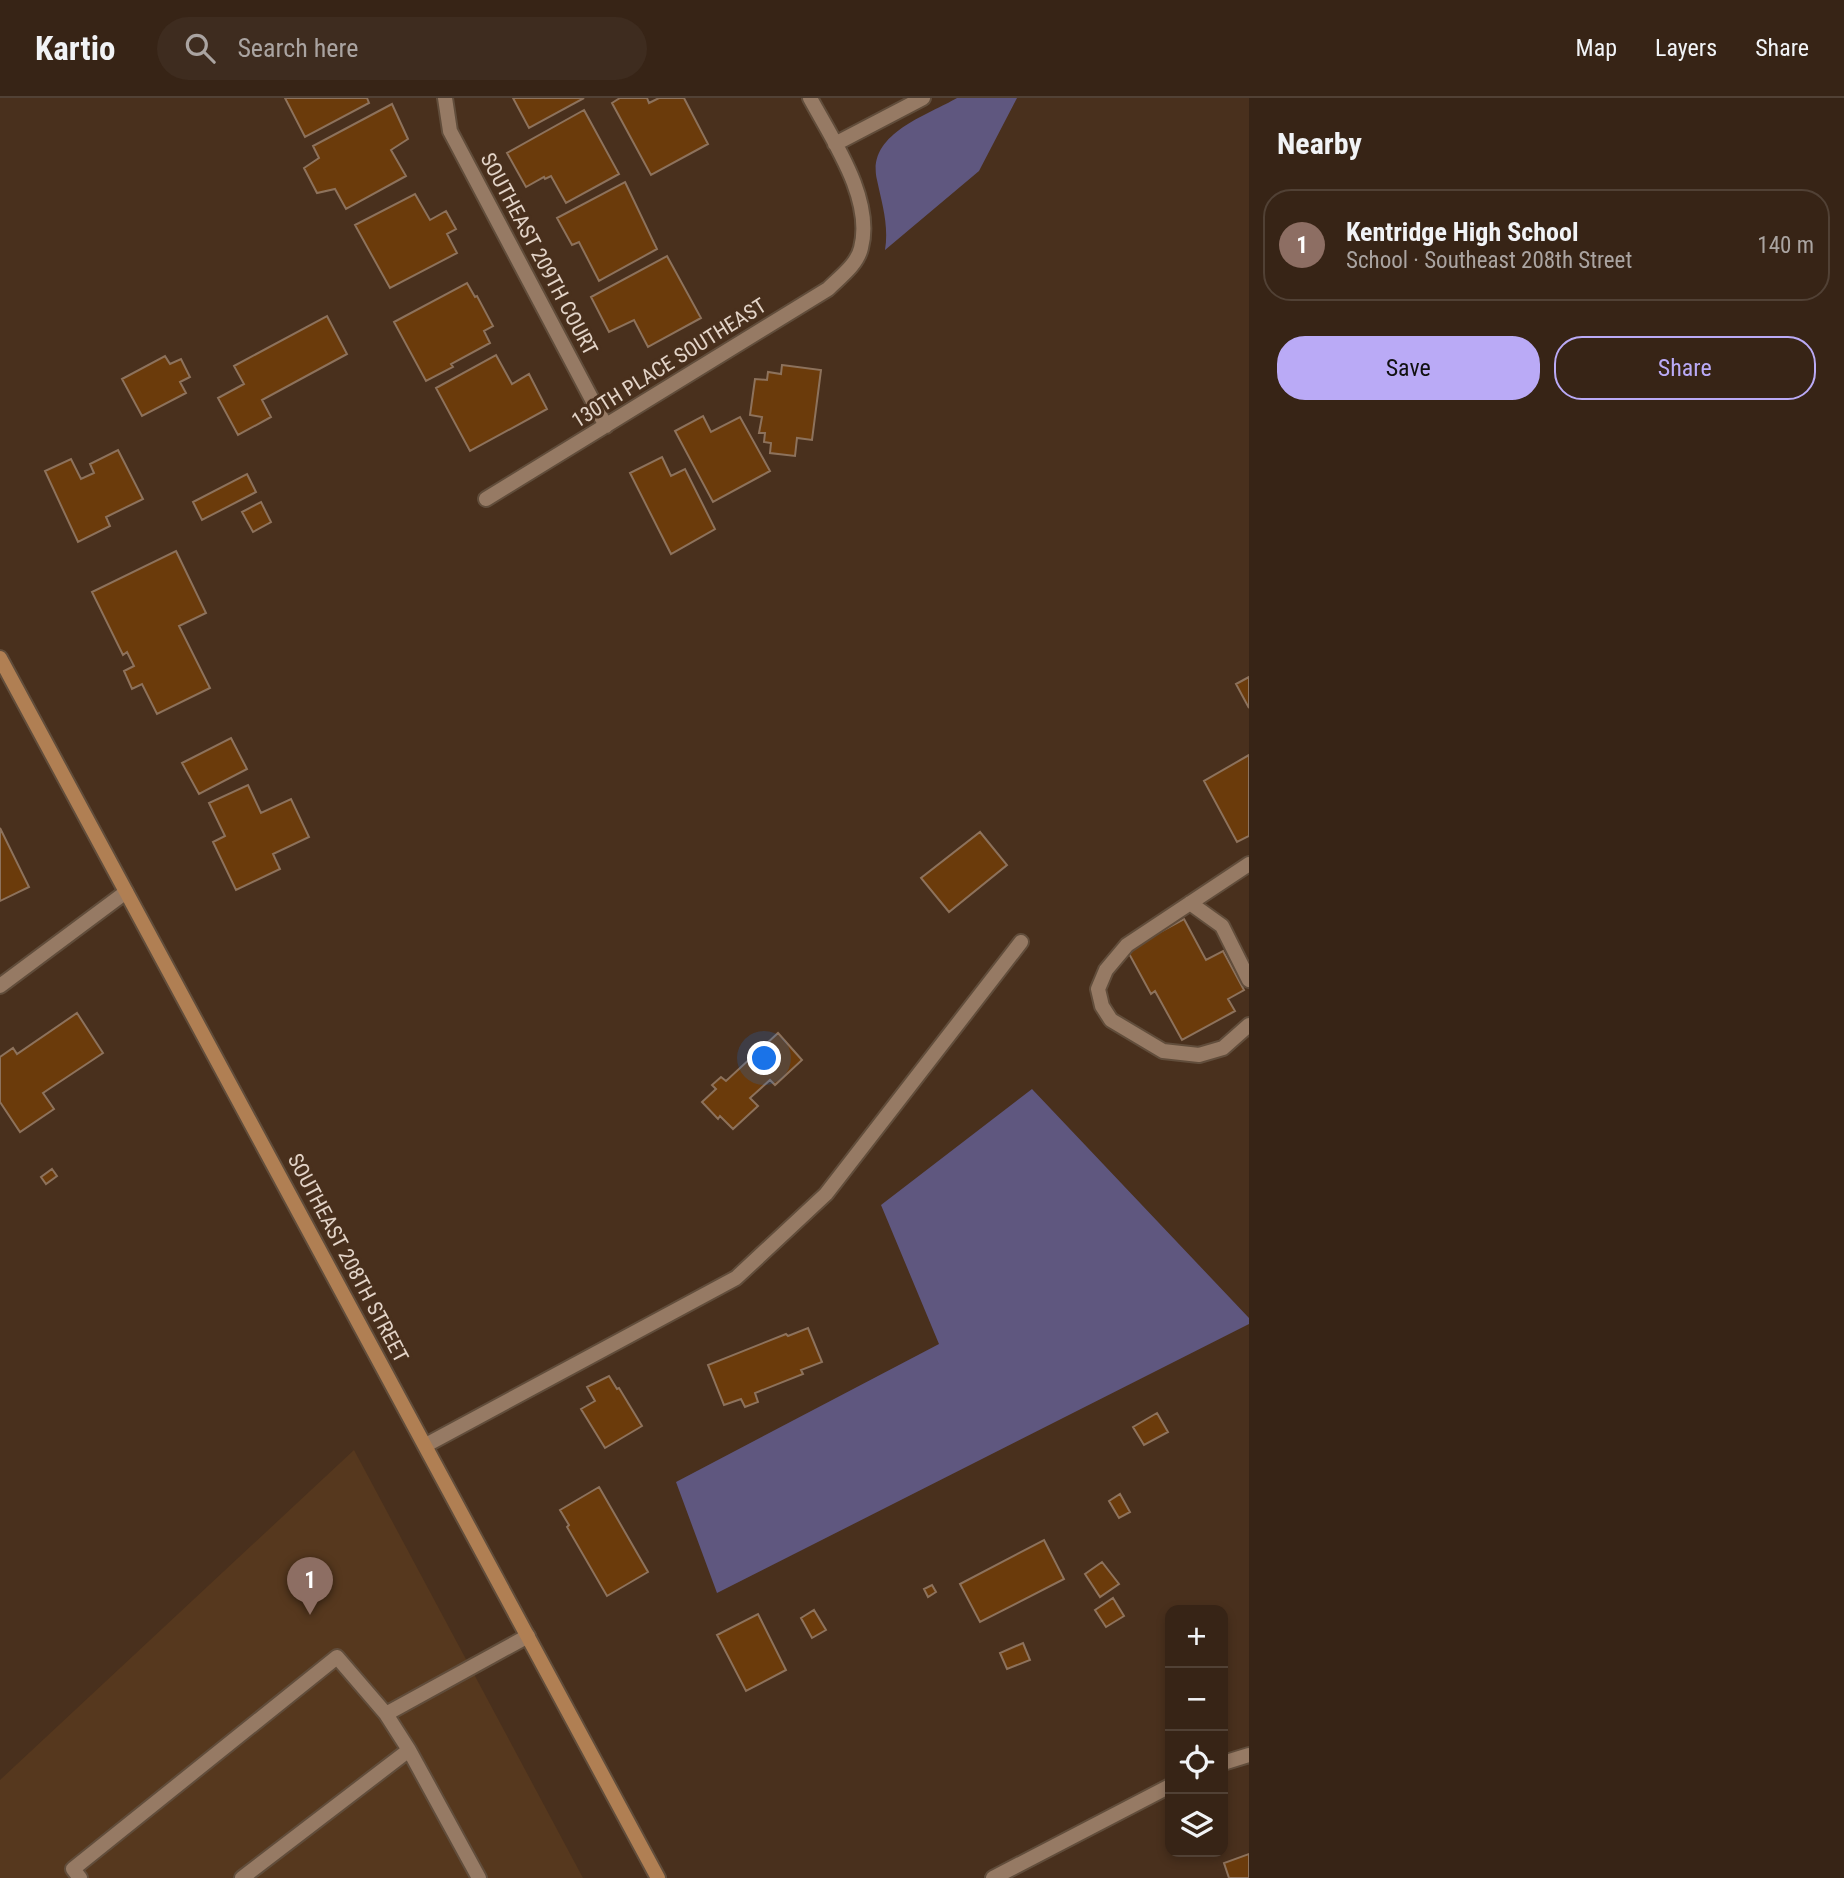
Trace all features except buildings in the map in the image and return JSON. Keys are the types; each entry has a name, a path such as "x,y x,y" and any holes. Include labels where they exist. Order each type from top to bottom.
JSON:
{"main road":[{"name":"SOUTHEAST 208TH STREET","path":"0,658 659,1878"}],"street":[{"name":"SOUTHEAST 209TH COURT","path":"445,98 450,131 606,426"},
{"path":"810,98 835,144 923,98"},
{"name":"130TH PLACE SOUTHEAST","path":"486,499 828,289 849,269 861,249 864,225 852,176 835,144"},
{"path":"1249,864 1127,944 1106,970 1098,989 1102,1006 1111,1020 1163,1051 1199,1055 1223,1048 1249,1025"},
{"path":"0,986 127,892"},
{"path":"1190,903 1222,926 1249,980"},
{"path":"426,1445 736,1278 826,1194 1021,942"},
{"path":"386,1714 528,1636"},
{"path":"80,1878 73,1869 337,1657 386,1714 410,1750 479,1878"},
{"path":"242,1878 410,1750"},
{"path":"1228,1761 1249,1755"},
{"path":"993,1878 1165,1789"}],"shaded area":[{"path":"957,98 1017,98 979,171 885,250 886,223 876,164 880,150 901,129"},
{"path":"1032,1089 1249,1318 1249,1324 717,1593 676,1482 939,1344 881,1205"},
{"path":"354,1450 583,1878 0,1878 0,1780"}],"place":[{"name":"Kentridge High School","path":"310,1615"}]}
